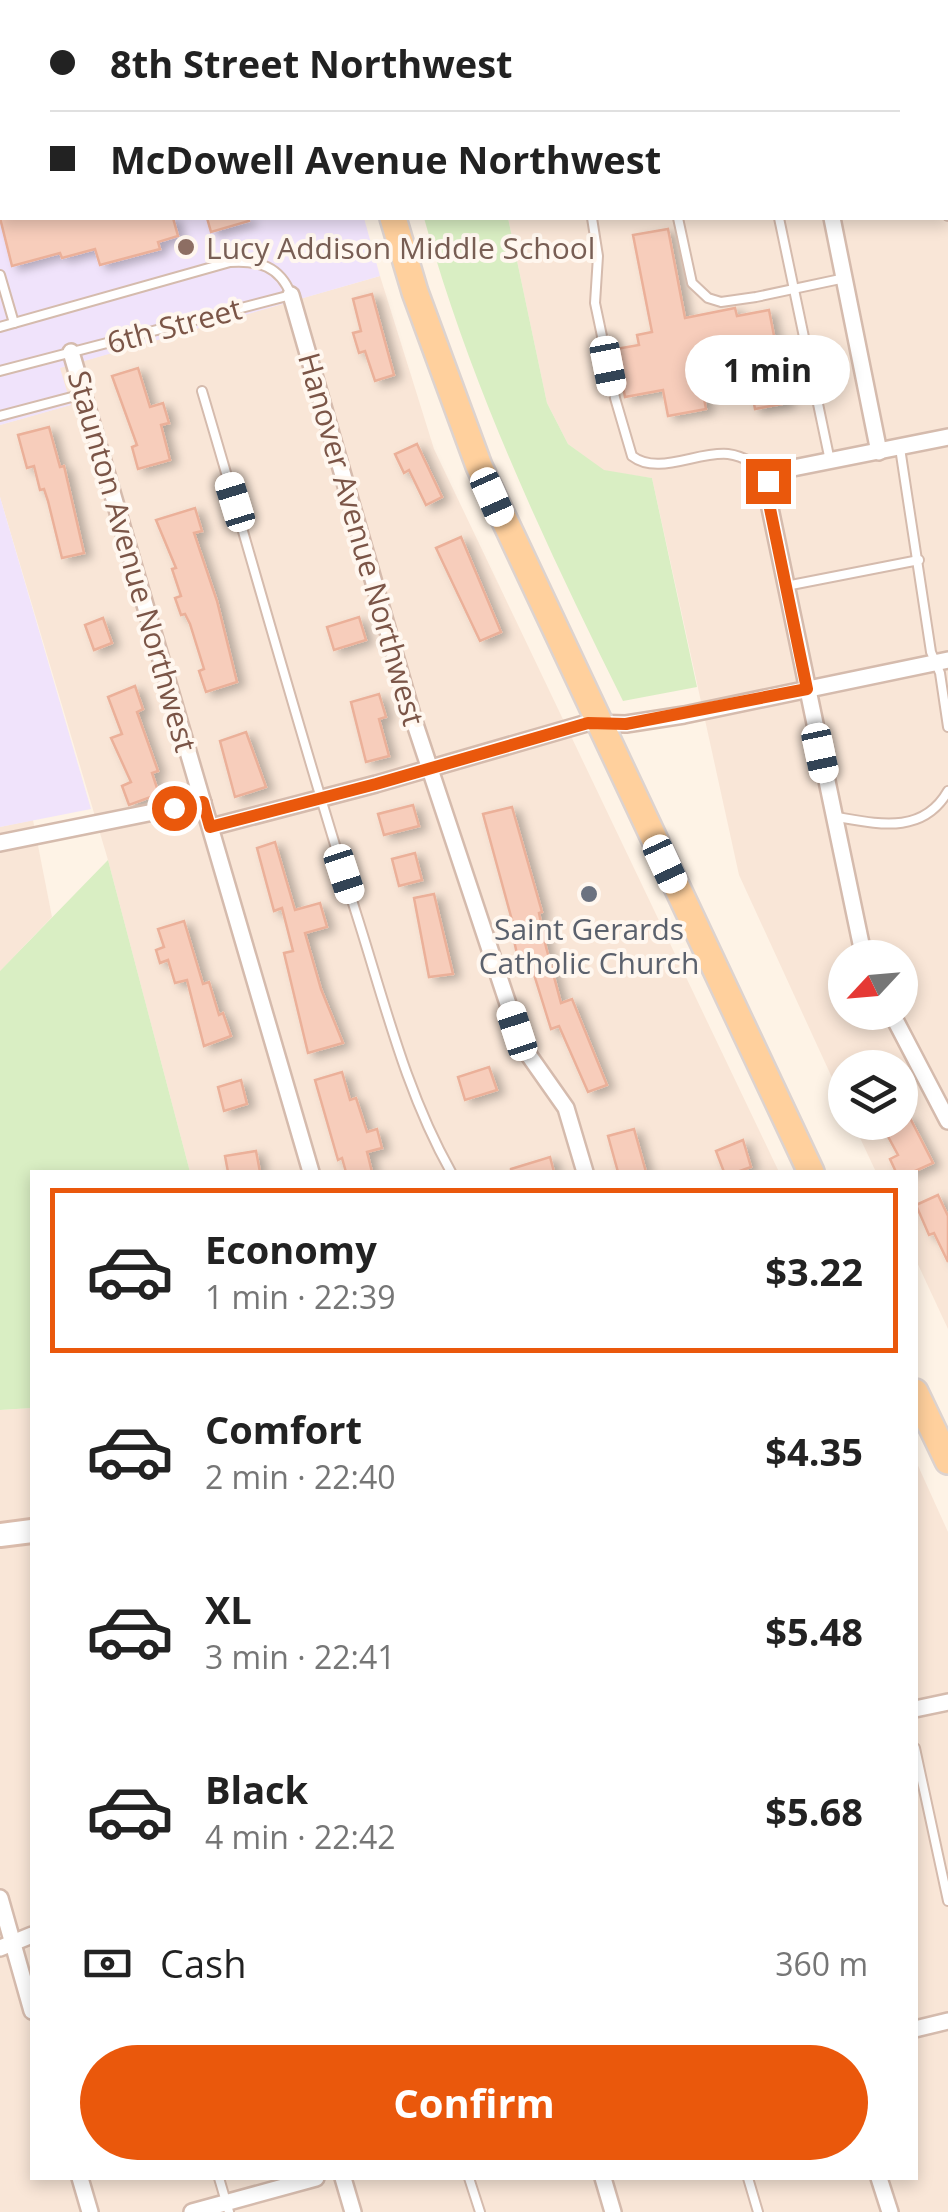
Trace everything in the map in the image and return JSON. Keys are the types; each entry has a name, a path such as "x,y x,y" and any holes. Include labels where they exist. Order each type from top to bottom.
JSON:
{"main road":[{"path":"394,220 415,292 478,466 809,1170"},
{"path":"918,1399 948,1462"},
{"path":"0,1535 30,1533"}],"street":[{"path":"832,220 879,452"},
{"name":"Hanover Avenue Northwest","path":"291,295 430,769 517,1031 528,1054 566,1108 584,1170"},
{"name":"Staunton Avenue Northwest","path":"72,352 310,1170"},
{"path":"860,940 766,489 770,476 778,471 948,437"},
{"path":"210,827 588,723 626,724 942,661"},
{"path":"0,843 203,802"},
{"path":"900,1030 948,1121"},
{"path":"918,1708 948,1702"},
{"path":"0,1898 6,1946 30,2006"},
{"path":"6,1946 30,1936"},
{"path":"918,2028 948,2022"},
{"path":"81,2180 90,2212"},
{"path":"192,2212 227,2207 310,2180"},
{"path":"344,2180 353,2212"},
{"path":"604,2180 613,2212"},
{"path":"881,2180 890,2212"}],"lane":[{"path":"592,220 598,256 595,303 614,398 632,456 650,465 725,454 756,464 770,476"},
{"path":"678,220 692,283 708,298 721,302 845,278"},
{"path":"780,220 830,461"},
{"path":"0,327 230,262 252,260 270,268 282,277 291,295"},
{"path":"0,274 14,323"},
{"name":"6th Street","path":"0,371 291,295"},
{"path":"202,391 403,1067 426,1127 450,1170"},
{"path":"0,416 84,394"},
{"path":"900,448 919,560 942,661 940,673 948,727"},
{"path":"785,586 919,560"},
{"path":"832,816 884,825 906,824 932,810 948,792"},
{"path":"918,1762 948,1901"},
{"path":"220,2180 227,2207"},
{"path":"471,2180 480,2212"},
{"path":"749,2180 758,2212"}],"shaded area":[{"name":"Lucy Addison Middle School","path":"0,220 365,220 380,276 60,368 71,405 0,425"},
{"path":"508,220 948,220 948,1329 918,1264 918,1170 875,1170 861,1140 918,1140 918,1050 828,1050 828,1069 739,875 652,478 604,471 568,444 547,403"},
{"path":"380,276 434,449 778,1170 189,1170 108,860 0,497 0,425 70,405 59,368"},
{"path":"0,497 91,809 0,827"},
{"path":"33,820 52,917 0,971 0,827"},
{"path":"30,1408 30,2180 918,2180 918,1466 948,1532 948,2212 0,2212 0,1410"}],"green space":[{"path":"425,220 508,220 547,403 568,444 604,470 652,478 697,687 623,701 512,464 443,281"},
{"path":"108,860 189,1170 30,1170 30,1408 0,1410 0,971"}],"building":[{"name":"Lucy Addison Middle School","path":"0,220 174,220 178,236 158,242 160,249 100,265 95,249 62,258 60,253 12,266"},
{"name":"Lucy Addison Middle School","path":"208,220 249,221 211,232"},
{"path":"668,229 685,318 735,308 737,316 769,310 787,403 755,409 743,347 696,356 706,409 668,416 663,390 625,397 616,349 639,345 637,335 652,332 633,235"},
{"path":"372,294 394,375 375,381 365,351 359,353 353,333 361,331 353,299"},
{"path":"138,368 150,407 163,403 169,423 161,425 170,460 138,469 132,447 137,445 112,376"},
{"path":"49,427 60,467 64,466 84,553 62,558 44,489 40,490 34,466 27,468 18,435"},
{"path":"417,444 442,497 426,505 409,470 404,473 395,454"},
{"path":"195,508 202,531 194,533 217,601 237,682 206,692 199,671 204,669 190,624 185,614 181,615 175,598 181,596 172,569 176,568 156,520"},
{"path":"461,537 501,632 480,641 436,548"},
{"path":"359,617 366,640 334,650 327,627"},
{"path":"103,618 112,643 94,650 85,625"},
{"path":"135,686 143,709 137,712 158,771 152,773 159,794 129,805 122,786 131,782 111,738 122,734 108,697"},
{"path":"379,694 386,717 379,719 389,756 366,762 351,702"},
{"path":"246,732 266,787 235,797 220,741"},
{"path":"413,805 419,826 384,835 378,814"},
{"path":"512,807 542,912 539,913 546,947 561,1003 572,999 607,1085 588,1092 559,1026 551,1029 527,952 517,954 513,936 516,935 483,814"},
{"path":"275,842 295,910 320,903 327,927 305,933 321,989 343,1043 308,1053 284,953 293,951 282,908 274,911 257,848"},
{"path":"415,853 422,880 399,886 392,859"},
{"path":"434,894 453,974 429,977 414,898"},
{"path":"184,921 203,984 209,982 219,1015 223,1013 231,1036 204,1046 187,980 175,983 168,960 160,963 156,950 164,947 158,929"},
{"path":"489,1067 497,1090 465,1100 458,1077"},
{"path":"342,1072 350,1100 356,1098 367,1132 377,1129 382,1148 367,1152 372,1170 345,1170 342,1158 338,1160 315,1080"},
{"path":"241,1080 247,1104 224,1111 218,1087"},
{"path":"634,1129 645,1170 617,1170 608,1136"},
{"path":"918,1134 933,1163 917,1170 895,1170 890,1159 898,1155 890,1140 918,1140"},
{"path":"743,1140 751,1167 723,1170 716,1151"},
{"path":"256,1151 260,1170 228,1170 225,1156"},
{"path":"550,1157 553,1170 511,1170"},
{"path":"938,1195 948,1216 948,1262 934,1233 929,1235 918,1204"}],"place":[{"name":"Lucy Addison Middle School","path":"186,247"},
{"name":"Saint Gerards Catholic Church","path":"589,894"}],"route":[{"path":"174,808 203,802 210,827 588,723 626,724 684,715 807,689 766,489 768,481"}]}
